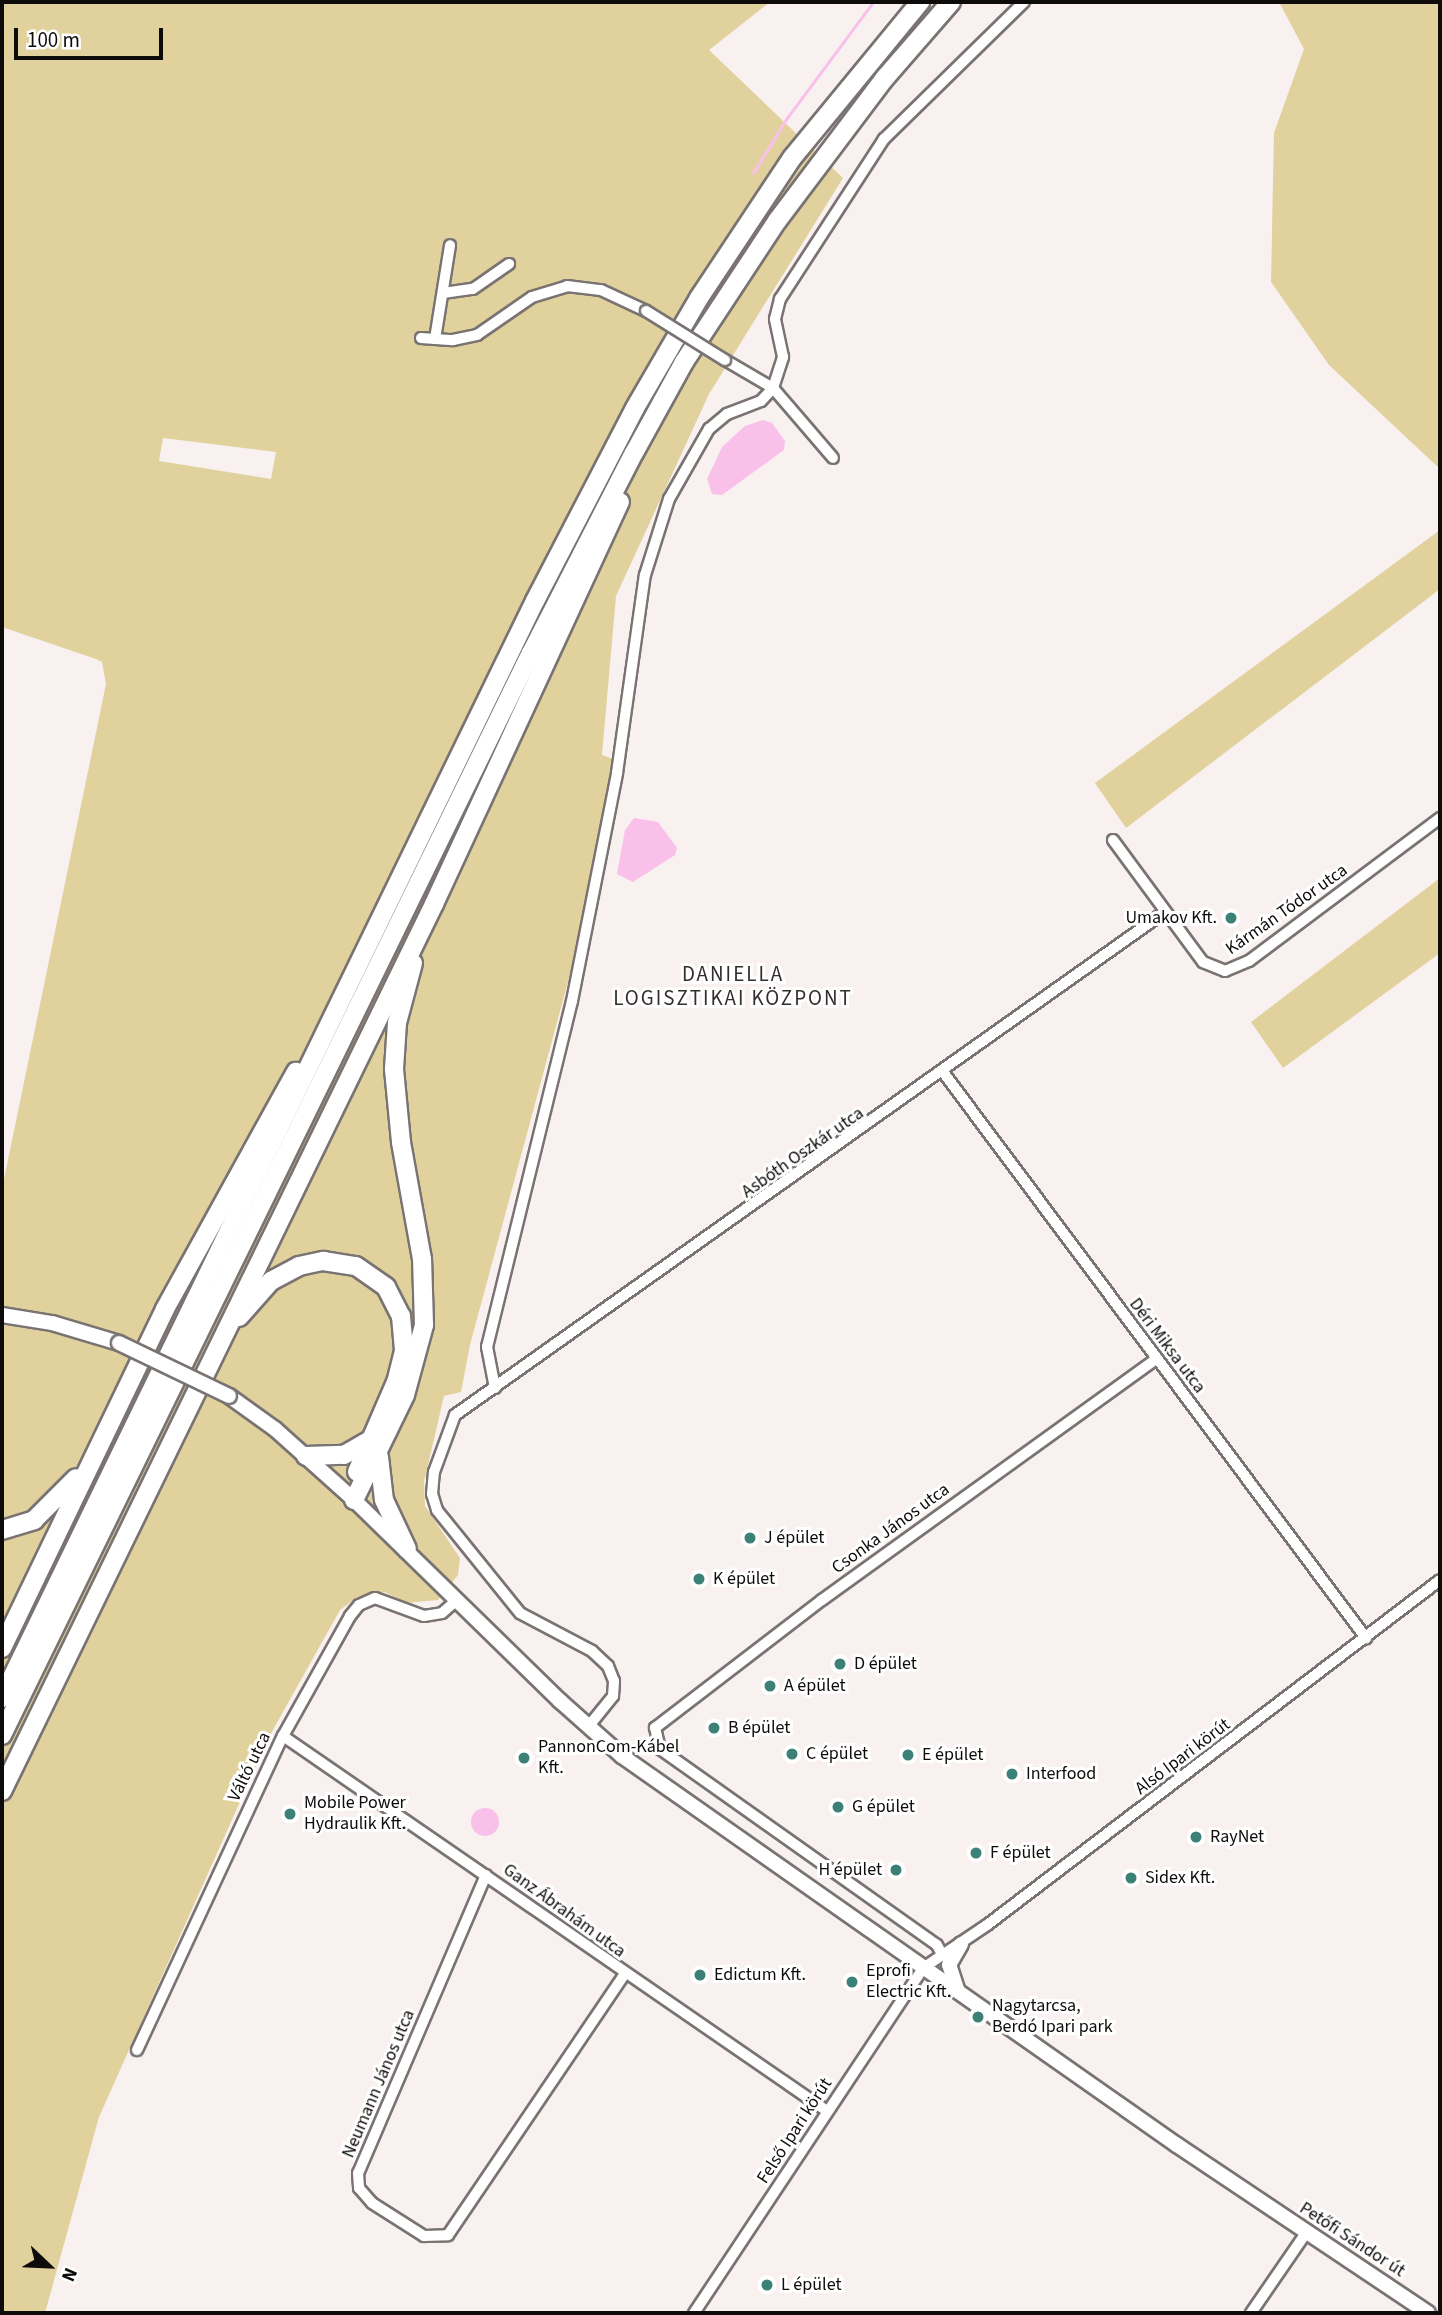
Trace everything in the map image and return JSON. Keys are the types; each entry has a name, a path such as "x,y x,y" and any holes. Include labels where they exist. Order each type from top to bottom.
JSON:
{"highway":[{"path":"2,1698 535,601 673,341 792,158 920,2"},
{"path":"2,1735 525,665 684,362 811,172 951,2"},
{"path":"2,1791 434,904 667,410 684,362"},
{"path":"407,1549 384,1500 375,1446 414,1372 424,1325 422,1259 401,1142 394,1069 402,1000 434,904"},
{"path":"2,1648 111,1421 215,1214 298,1069 330,1023"},
{"path":"214,1353 257,1295 287,1272 323,1261 340,1261 371,1273 386,1287 401,1316 404,1351 375,1446 354,1500"},
{"path":"2,1530 34,1520 53,1505 83,1468 111,1421"},
{"path":"306,1456 344,1455 375,1446"}],"main road":[{"name":"Petőfi Sándor út","path":"2,1315 52,1323 119,1343 229,1396 306,1456 407,1549 588,1727 622,1756 1255,2199 1428,2313"},
{"path":"959,1993 948,1969 961,1944"}],"street":[{"path":"495,1388 487,1346 591,909 650,551 678,477 709,429 727,414 761,401 773,388 783,356 775,320 788,288 884,139 1024,2"},
{"path":"435,339 450,245"},
{"path":"443,293 473,289 509,264"},
{"path":"421,338 477,335 532,298 567,286 601,290 646,312 773,388 833,458"},
{"name":"Kármán Tódor utca","path":"1113,840 1203,961 1216,970 1231,969 1249,961 1440,818"},
{"name":"Asbóth Oszkár utca","path":"588,1727 612,1696 614,1681 608,1666 592,1651 520,1613 437,1510 432,1494 434,1472 455,1415 943,1072 1165,912"},
{"name":"Déri Miksa utca","path":"943,1072 1366,1638"},
{"name":"Csonka János utca","path":"943,1956 937,1945 660,1749 654,1734 657,1723 1157,1358"},
{"name":"Alsó Ipari körút","path":"923,1968 961,1944 1440,1580"},
{"name":"Váltó utca","path":"137,2050 283,1735 359,1605 382,1598 408,1612 433,1616 458,1599"},
{"name":"Ganz Ábrahám utca","path":"283,1735 625,1974 827,2111"},
{"name":"Neumann János utca","path":"486,1875 358,2173 359,2188 372,2203 424,2236 448,2235 625,1974"},
{"name":"Felső Ipari körút","path":"694,2313 923,1968"},
{"path":"1251,2313 1306,2233"}],"shaded area":[{"path":"2,2 770,2 709,50 843,178 709,394 616,596 602,755 616,760 573,963 470,1345 461,1392 444,1396 424,1482 425,1506 460,1558 458,1575 438,1600 405,1603 385,1592 357,1597 340,1610 269,1737 99,2117 45,2313 2,2313 2,1189 106,684 102,662 2,627","holes":["163,438 276,452 271,479 159,461"]},
{"path":"1279,2 1440,2 1440,469 1329,365 1271,282 1274,133 1304,49"},
{"path":"763,420 772,423 785,441 784,450 722,495 712,494 707,479 722,447 745,426"},
{"path":"1440,530 1440,589 1126,828 1095,783"},
{"path":"634,818 658,822 677,848 675,855 633,882 617,874 625,830"},
{"path":"1440,878 1440,953 1283,1068 1251,1022"},
{"path":"485,1808 495,1812 499,1822 495,1832 485,1836 475,1832 471,1822 475,1812"}],"waterway":[{"path":"753,173 787,118 873,2"}],"place":[{"name":"Umakov Kft.","path":"1231,918"},
{"name":"J épület","path":"750,1538"},
{"name":"K épület","path":"699,1579"},
{"name":"D épület","path":"840,1664"},
{"name":"A épület","path":"770,1686"},
{"name":"B épület","path":"714,1728"},
{"name":"C épület","path":"792,1754"},
{"name":"E épület","path":"908,1755"},
{"name":"PannonCom-Kábel Kft.","path":"524,1758"},
{"name":"Interfood","path":"1012,1774"},
{"name":"G épület","path":"838,1807"},
{"name":"Mobile Power Hydraulik Kft.","path":"290,1814"},
{"name":"RayNet","path":"1196,1837"},
{"name":"F épület","path":"976,1853"},
{"name":"H épület","path":"896,1870"},
{"name":"Sidex Kft.","path":"1131,1878"},
{"name":"Edictum Kft.","path":"700,1975"},
{"name":"Eprofi Electric Kft.","path":"852,1982"},
{"name":"Nagytarcsa, Berdó Ipari park","path":"978,2017"},
{"name":"L épület","path":"767,2285"}],"district":[{"name":"DANIELLA LOGISZTIKAI KÖZPONT","path":"733,986"}]}
